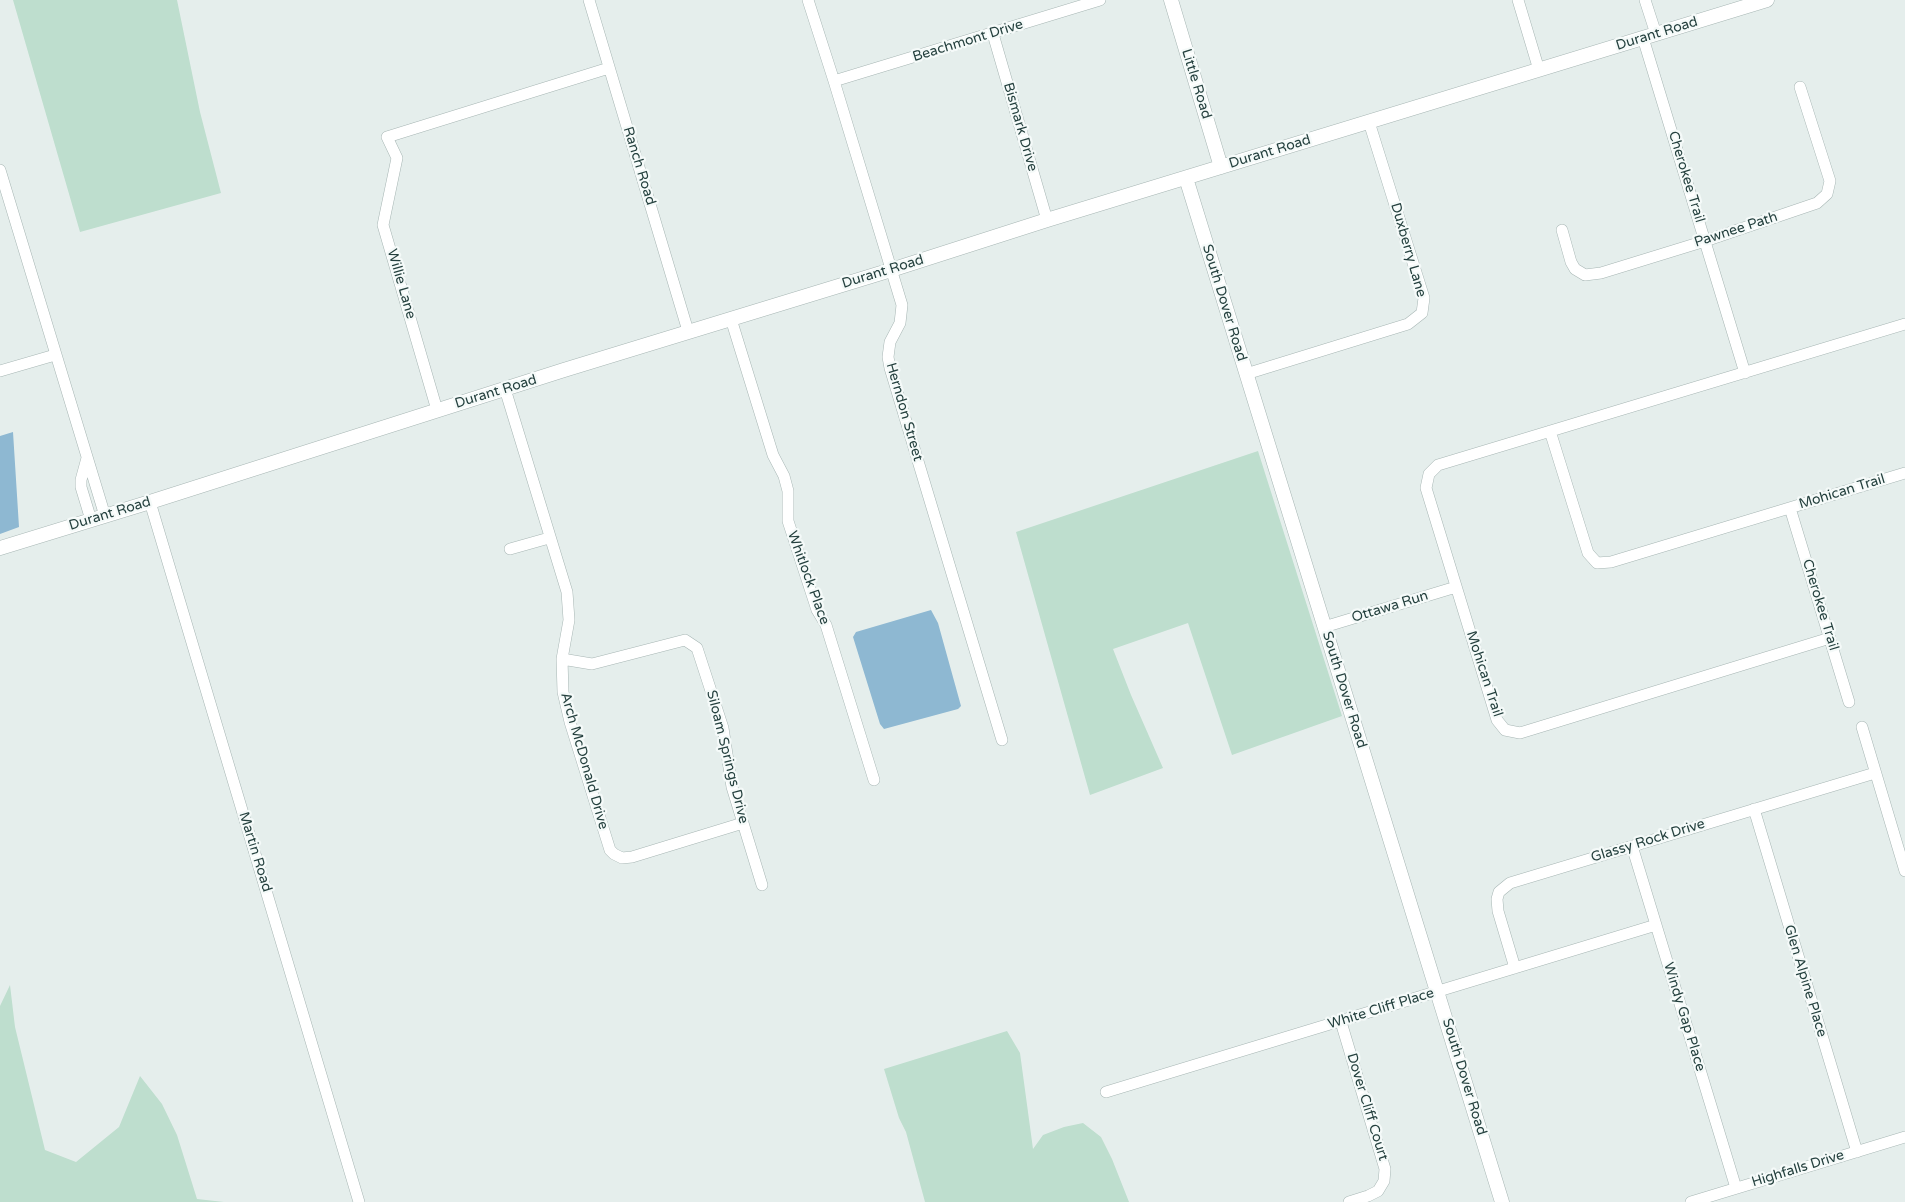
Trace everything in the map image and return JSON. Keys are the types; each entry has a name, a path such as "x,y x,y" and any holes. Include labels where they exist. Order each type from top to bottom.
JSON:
{"street":[{"name":"Ranch Road","path":"589,0 688,331"},
{"name":"Herndon Street","path":"808,0 902,305 900,323 890,342 888,357 890,368 1002,740"},
{"name":"Beachmont Drive","path":"834,81 1100,0"},
{"name":"Little Road","path":"1171,0 1222,167"},
{"path":"1518,0 1539,70"},
{"name":"Cherokee Trail","path":"1645,0 1650,36 1705,241 1745,373"},
{"name":"Durant Road","path":"0,548 688,331 1767,0"},
{"name":"Bismark Drive","path":"993,34 1047,220"},
{"name":"Willie Lane","path":"437,410 383,225 397,158 387,137 609,68"},
{"name":"Pawnee Path","path":"1562,230 1571,262 1575,269 1585,275 1601,273 1705,241 1817,203 1828,194 1830,181 1800,88"},
{"name":"Duxberry Lane","path":"1246,374 1408,324 1422,313 1424,298 1369,122"},
{"path":"0,170 105,516"},
{"name":"South Dover Road","path":"1186,178 1502,1202"},
{"name":"Whitlock Place","path":"731,318 774,455 784,476 788,491 788,521 817,610 826,624 874,780"},
{"name":"Mohican Trail","path":"1830,638 1520,733 1505,730 1497,720 1426,488 1429,474 1438,465 1905,324"},
{"path":"0,371 55,355"},
{"name":"Arch McDonald Drive","path":"506,389 569,604 569,620 562,659 563,692 570,722 607,842 614,854 622,858 632,857 743,823"},
{"name":"Mohican Trail","path":"1550,431 1588,553 1597,562 1611,562 1905,474"},
{"path":"87,458 81,487 90,520"},
{"name":"Martin Road","path":"150,502 359,1202"},
{"name":"Cherokee Trail","path":"1790,508 1849,702"},
{"path":"510,549 549,538"},
{"name":"Ottawa Run","path":"1324,628 1456,587"},
{"name":"Siloam Springs Drive","path":"562,659 592,664 684,640 697,648 723,728 732,787 762,885"},
{"path":"1862,727 1905,872"},
{"name":"Glassy Rock Drive","path":"1515,968 1498,911 1497,900 1499,892 1504,886 1875,773"},
{"name":"Glen Alpine Place","path":"1754,809 1857,1152"},
{"name":"Windy Gap Place","path":"1632,846 1736,1188"},
{"name":"White Cliff Place","path":"1106,1092 1656,926"},
{"name":"Dover Cliff Court","path":"1341,1022 1386,1169 1384,1181 1378,1191 1349,1202"},
{"name":"Highfalls Drive","path":"1691,1202 1905,1137"}],"green space":[{"path":"13,0 177,0 200,112 221,193 80,232"},
{"path":"1258,451 1342,716 1232,755 1188,623 1113,649 1163,768 1090,795 1016,532"},
{"path":"10,985 15,1027 45,1150 76,1162 119,1127 140,1076 162,1104 177,1135 197,1199 224,1202 0,1202 0,1006"},
{"path":"1007,1031 1020,1053 1033,1149 1043,1135 1064,1127 1083,1123 1101,1137 1129,1202 925,1202 906,1132 899,1118 884,1069"}],"water":[{"path":"13,432 19,527 0,534 0,436"},
{"path":"931,610 938,623 961,706 958,709 884,729 880,724 853,637 856,632"}]}
